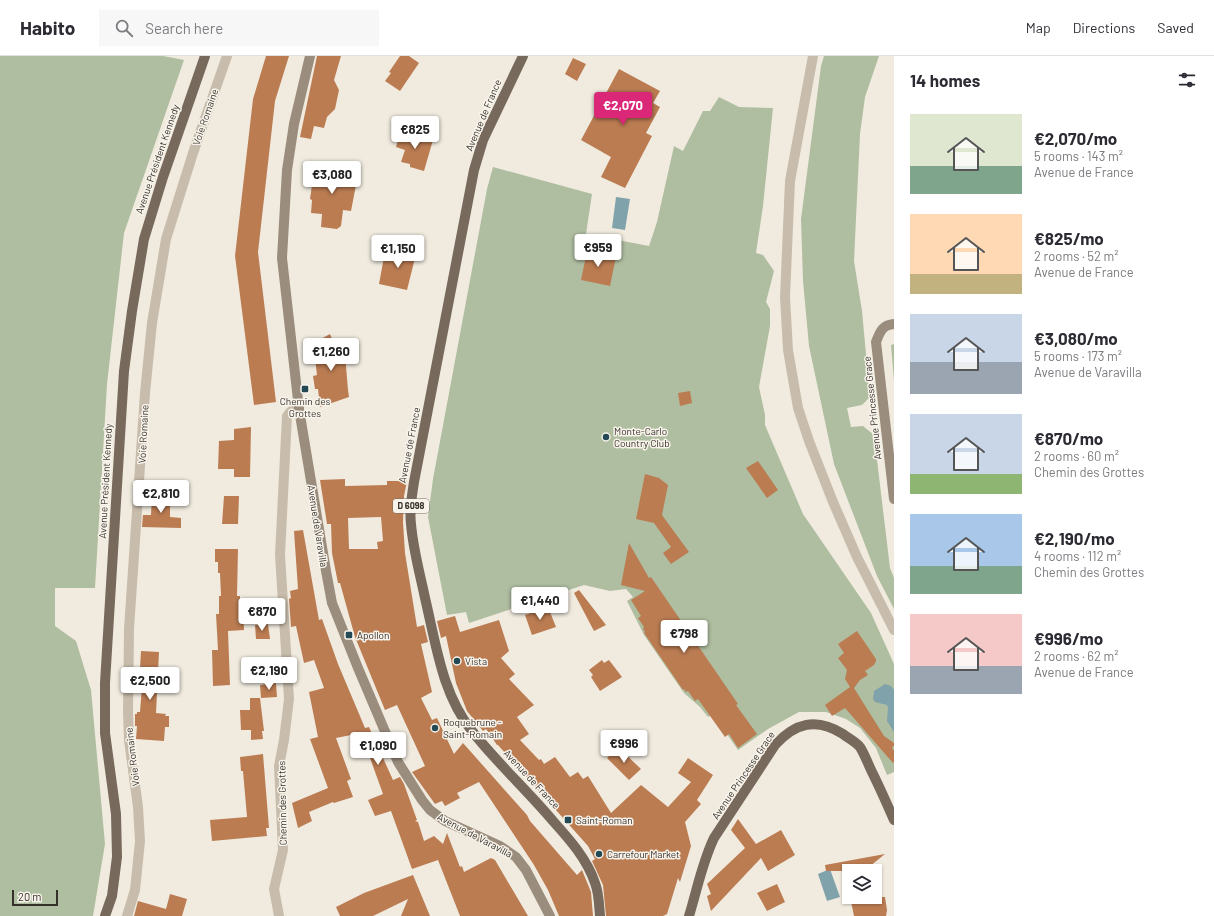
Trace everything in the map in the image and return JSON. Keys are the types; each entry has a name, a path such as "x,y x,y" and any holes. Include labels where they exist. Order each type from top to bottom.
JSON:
{"main road":[{"name":"Avenue Président Kennedy","path":"105,916 112,896 117,857 116,814 106,733 105,683 124,371 144,239 163,177 205,56"},
{"name":"Avenue de France","path":"523,56 489,126 474,170 414,482 410,522 412,541 432,628 445,680 452,701 472,731 576,848 588,867 596,884 600,916"},
{"name":"Avenue Princesse Grace","path":"689,916 702,867 714,838 775,745 783,735 792,729 801,726 819,724 839,732 859,746 894,820"}],"street":[{"name":"Voie Romaine","path":"127,916 135,890 140,841 138,807 129,740 129,629 145,393 152,323 166,239 190,161 227,56"},
{"name":"Avenue de Varavilla","path":"310,56 294,124 287,170 282,258 299,409 332,603 398,762 422,800 430,810 445,821 500,846 516,857 526,870 550,916"},
{"path":"813,56 790,181 785,297 788,350 798,408 809,441 857,557 894,630"},
{"name":"Avenue Princesse Grace","path":"894,324 888,324 881,329 876,342 894,499"},
{"name":"Chemin des Grottes","path":"279,916 274,889 283,850 279,766 289,699 280,548 287,416 291,411 299,409"}],"green space":[{"path":"0,56 163,56 184,60 124,233 107,384 95,588 55,588 55,626 76,641 91,690 105,844 93,916 0,916"},
{"path":"824,56 879,56 865,97 860,134 854,261 862,311 870,397 862,405 847,408 851,427 863,426 874,435 890,568 894,578 894,609 877,576 834,464 809,346 803,281 801,219 821,66"},
{"name":"Monte-Carlo Country Club","path":"719,97 739,107 773,108 763,206 756,253 763,255 774,271 766,302 770,309 770,326 759,387 765,415 765,425 803,514 871,613 894,664 894,772 887,775 876,748 860,728 846,719 826,712 799,712 768,729 738,750 713,714 708,717 700,707 684,693 644,635 627,601 633,597 626,589 610,591 584,585 469,623 466,612 447,615 428,517 433,479 487,189 493,167 592,194 586,234 649,246 657,222 674,146 683,151 703,111 710,111"},
{"path":"894,344 894,381 891,345"}],"water":[{"path":"616,197 630,199 625,230 612,228"},
{"path":"885,684 891,686 894,690 894,732 887,721 887,705 875,702 873,699 874,691"},
{"path":"830,869 840,897 827,901 818,874"}],"building":[{"path":"266,56 289,56 275,101 258,252 276,402 254,405 235,256 253,99"},
{"path":"317,56 341,56 334,80 339,90 335,109 327,117 324,128 314,126 311,139 300,137"},
{"path":"400,56 409,56 419,63 400,91 385,81 391,73 389,72"},
{"path":"573,58 586,64 577,81 565,74"},
{"path":"619,69 660,91 653,103 660,107 646,133 652,136 625,188 601,177 611,157 581,140"},
{"path":"401,131 414,136 415,133 433,140 424,171 410,167 410,164 401,162 405,150 396,147"},
{"path":"329,161 345,163 348,168 346,184 356,185 351,211 343,210 341,226 337,229 321,227 322,214 311,213 312,200 310,199 316,171 328,173"},
{"path":"393,248 416,254 407,290 379,284 384,257 391,258"},
{"path":"587,251 616,257 610,286 581,280"},
{"path":"330,334 333,341 338,339 345,354 349,397 320,407 318,389 315,389 313,376 317,375 314,349 321,345 319,340"},
{"path":"690,391 692,403 680,406 678,393"},
{"path":"251,427 250,477 234,477 234,469 218,469 219,441 234,440 234,429"},
{"path":"758,461 778,490 767,498 746,468"},
{"path":"645,474 659,478 668,485 662,515 689,552 671,564 663,553 671,547 654,523 636,519"},
{"path":"345,479 345,486 387,485 387,481 407,481 404,496 403,522 405,553 417,627 424,625 428,642 421,644 432,692 421,698 432,720 437,718 454,754 463,743 527,815 530,821 577,875 582,870 591,892 593,916 559,916 548,890 534,865 479,782 457,793 460,798 445,806 442,801 435,804 412,772 425,766 397,705 385,710 355,637 340,583 338,583 332,553 331,524 327,524 320,480","holes":["381,517 383,541 377,542 378,549 349,549 348,518"]},
{"path":"152,495 170,495 170,517 181,518 181,528 142,527 143,515 151,515"},
{"path":"224,496 239,496 238,524 222,524"},
{"path":"303,530 319,620 322,619 338,664 365,728 369,727 393,780 400,777 404,784 417,820 415,821 418,822 424,841 434,836 443,844 447,833 460,867 462,866 464,872 491,858 495,860 528,916 460,916 438,860 412,869 391,811 375,816 368,800 383,794 361,733 336,738 351,779 347,781 353,797 334,803 333,802 309,812 312,821 298,828 292,803 328,788 310,739 318,737 309,692 324,688 314,660 304,663 296,626 291,627 289,599 291,598 290,591 298,589 294,531"},
{"path":"629,543 649,578 651,577 757,734 738,748 729,734 725,737 698,699 695,701 688,691 686,692 684,689 683,690 644,633 644,627 638,618 641,616 631,600 645,591 621,585"},
{"path":"215,549 238,549 237,596 240,596 240,606 243,606 244,630 228,631 230,685 213,686 212,650 218,650 216,614 219,614 219,596 221,596 220,573 218,573 218,562 215,562"},
{"path":"579,590 606,625 594,631 574,593"},
{"path":"548,607 556,627 532,635 525,615"},
{"path":"455,616 460,632 499,620 509,651 501,658 515,674 509,679 534,705 517,717 529,734 520,740 539,760 541,759 544,764 555,757 570,777 578,772 583,779 588,776 611,813 641,785 668,807 691,782 678,773 688,758 713,775 697,800 701,804 685,822 691,846 680,882 678,878 667,914 663,916 606,916 603,885 592,861 595,859 588,846 497,745 486,729 483,731 467,711 456,683 446,636 441,638 437,621"},
{"path":"268,624 270,639 256,639 255,625"},
{"path":"857,631 876,661 874,665 865,671 868,675 860,680 854,688 884,736 894,743 894,746 892,747 894,751 893,763 845,708 832,716 825,705 850,687 845,679 847,670 838,658 844,653 838,644"},
{"path":"141,651 159,652 156,713 166,714 165,716 169,716 169,727 165,727 164,741 136,739 137,726 135,726 135,714 140,712 142,686 139,686"},
{"path":"602,660 604,663 609,660 622,677 600,691 591,677 593,675 589,670"},
{"path":"276,683 277,697 261,698 260,685"},
{"path":"250,698 260,698 264,731 262,731 263,739 251,740 251,730 241,730 240,710 250,710"},
{"path":"618,747 641,769 629,780 607,758"},
{"path":"263,754 269,828 266,828 267,836 212,841 210,820 247,817 243,771 241,771 240,757"},
{"path":"738,819 756,844 781,830 795,855 768,871 761,858 711,911 707,896 711,894 707,884 745,848 731,830"},
{"path":"885,854 873,864 842,864 842,871 826,871 825,865"},
{"path":"413,875 430,916 401,916 408,899 373,916 340,916 336,907 364,893"},
{"path":"777,884 785,902 767,911 757,893"},
{"path":"170,894 187,899 182,916 134,916 138,901 166,909"},
{"path":"882,897 885,897 887,910 886,916 854,916 851,904 882,904"}],"place":[{"name":"Chemin des Grottes","path":"305,389"},
{"name":"Monte-Carlo Country Club","path":"606,437"},
{"name":"Apollon","path":"349,635"},
{"name":"Vista","path":"457,661"},
{"name":"Roquebrune - Saint-Romain","path":"435,728"},
{"name":"Saint-Roman","path":"568,820"},
{"name":"Carrefour Market","path":"599,854"}]}
